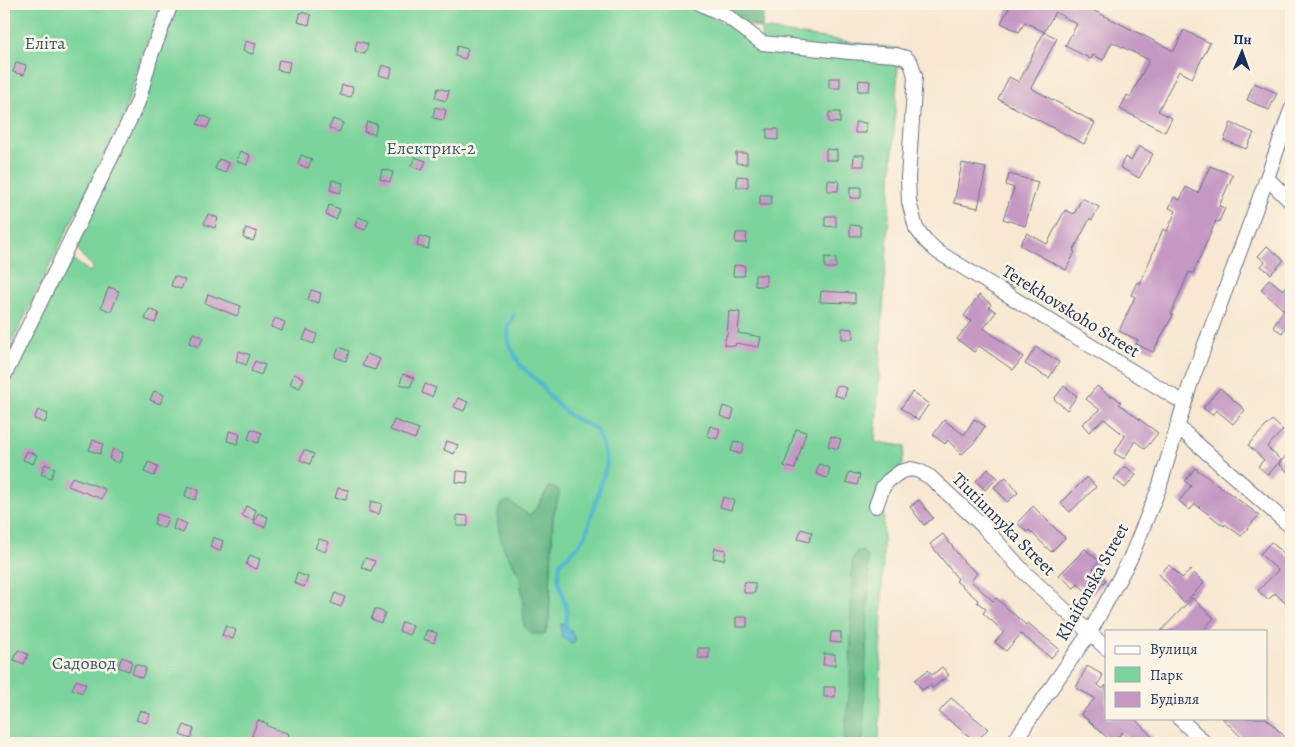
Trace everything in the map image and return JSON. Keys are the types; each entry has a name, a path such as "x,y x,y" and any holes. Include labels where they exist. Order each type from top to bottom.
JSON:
{"street":[{"path":"4,376 9,354 138,102 151,55 171,4"},
{"name":"Terekhovskoho Street","path":"701,4 727,16 762,43 896,55 906,58 912,63 915,76 908,178 909,202 916,228 938,252 1184,402"},
{"path":"1291,110 1184,402 1178,426 1291,526"},
{"path":"1267,178 1291,202"},
{"name":"Khaifonska Street","path":"1013,743 1090,632 1130,559 1159,488 1178,426"},
{"name":"Tiutiunnyka Street","path":"876,506 883,487 900,472 911,469 930,477 982,525 1024,572 1105,647"},
{"path":"1181,720 1205,743"}],"green space":[{"name":"Еліта","path":"4,4 164,4 142,54 125,113 4,359"},
{"path":"179,4 684,4 728,25 760,47 762,29 899,49 875,442 905,446 901,470 884,506 879,743 4,743 4,436 9,438 13,430 4,424 4,387 65,260 72,259 90,272 93,267 83,257 75,243 168,24","holes":["549,487 559,495 553,516 549,619 545,634 523,599 519,574 506,553 509,502 529,515 537,508"]},
{"path":"712,4 764,4 762,29 748,25"},
{"path":"549,487 559,490 559,495 553,516 549,619 545,634 532,634 524,626 519,576 503,544 498,516 501,504 509,501 529,515 537,508"},
{"path":"857,551 862,551 867,557 869,575 863,743 843,743 850,688 852,559"}],"water":[{"path":"561,624 567,626 572,632 575,641 572,644 561,637"}],"building":[{"path":"1011,4 1081,4 1174,51 1184,30 1210,43 1192,78 1179,71 1158,111 1172,118 1165,132 1120,109 1127,95 1130,97 1149,60 1112,42 1103,60 1093,55 1091,59 1065,46 1077,24 1055,12 1044,32 1025,22 1019,32 1001,23"},
{"path":"301,12 311,15 309,25 298,22"},
{"path":"1044,32 1057,38 1031,88 1095,123 1084,144 998,99 1009,77 1019,82"},
{"path":"245,41 256,44 253,54 243,51"},
{"path":"357,41 368,44 365,54 355,51"},
{"path":"457,46 468,49 465,59 455,56"},
{"path":"279,60 290,62 288,72 277,70"},
{"path":"16,62 26,65 24,75 13,72"},
{"path":"382,65 392,68 390,78 379,75"},
{"path":"829,78 840,78 840,88 829,88"},
{"path":"859,80 870,81 869,91 858,91"},
{"path":"1254,83 1277,93 1269,110 1247,100"},
{"path":"342,85 353,87 351,97 340,95"},
{"path":"438,88 449,91 446,101 435,98"},
{"path":"435,107 446,110 444,120 433,118"},
{"path":"829,112 840,112 840,123 829,122"},
{"path":"201,115 211,119 207,128 197,124"},
{"path":"333,119 343,123 339,132 329,128"},
{"path":"367,122 377,124 375,134 364,132"},
{"path":"855,122 866,123 866,133 855,133"},
{"path":"1231,123 1254,133 1246,149 1224,140"},
{"path":"767,129 778,129 778,140 767,139"},
{"path":"1139,146 1153,154 1139,178 1120,167 1125,157 1131,161"},
{"path":"826,149 837,150 837,160 826,160"},
{"path":"240,151 250,155 247,165 236,161"},
{"path":"736,153 747,153 747,164 736,163"},
{"path":"301,155 312,159 308,168 298,164"},
{"path":"854,155 864,155 864,166 853,166"},
{"path":"415,157 426,161 422,170 411,166"},
{"path":"219,159 229,163 225,173 215,169"},
{"path":"962,163 986,168 978,208 954,203"},
{"path":"1210,166 1233,175 1219,206 1225,208 1219,222 1216,221 1193,273 1189,272 1171,314 1173,315 1153,352 1136,344 1138,340 1119,331 1135,297 1131,295 1137,282 1140,284 1163,229 1167,231 1176,211 1169,208 1174,197 1180,200 1186,187 1198,193"},
{"path":"382,169 393,172 390,182 380,179"},
{"path":"1009,174 1038,182 1025,226 1003,219 1014,188 1006,185"},
{"path":"737,176 748,177 748,187 737,187"},
{"path":"332,180 343,183 340,193 330,190"},
{"path":"828,180 839,181 838,191 827,191"},
{"path":"850,187 861,187 861,198 850,198"},
{"path":"760,195 771,195 771,205 760,205"},
{"path":"1082,198 1099,207 1092,220 1090,218 1073,251 1075,252 1066,270 1020,245 1027,233 1047,244 1065,210 1074,214"},
{"path":"329,205 340,209 336,219 326,215"},
{"path":"208,214 218,218 215,228 204,224"},
{"path":"825,216 836,216 836,227 825,226"},
{"path":"358,217 369,221 365,230 355,226"},
{"path":"850,225 861,226 861,236 850,236"},
{"path":"246,228 257,232 253,241 243,238"},
{"path":"736,233 747,233 746,243 735,243"},
{"path":"419,236 430,239 428,249 417,246"},
{"path":"1267,246 1284,260 1271,274 1261,266 1265,262 1258,256"},
{"path":"825,257 836,258 836,268 825,268"},
{"path":"734,265 745,266 744,276 733,276"},
{"path":"1013,272 1022,279 1014,288 1005,283"},
{"path":"755,275 766,275 766,286 755,286"},
{"path":"174,276 185,280 181,289 171,286"},
{"path":"1269,279 1283,290 1291,282 1291,319 1282,333 1273,327 1284,310 1261,290"},
{"path":"109,287 119,291 111,312 101,307"},
{"path":"311,290 321,293 319,303 308,300"},
{"path":"821,291 855,293 855,303 820,302"},
{"path":"208,294 241,306 237,316 205,303"},
{"path":"979,295 991,304 989,307 996,312 984,328 1023,357 1013,370 979,346 974,352 957,339 971,321 964,316"},
{"path":"149,309 159,313 155,323 145,319"},
{"path":"729,311 740,312 738,333 761,337 759,347 736,343 735,346 724,345 727,335"},
{"path":"275,318 285,322 282,331 271,327"},
{"path":"842,328 853,329 853,339 842,339"},
{"path":"307,330 317,334 314,344 303,340"},
{"path":"193,333 203,337 199,347 189,343"},
{"path":"339,347 349,351 346,361 335,357"},
{"path":"1036,347 1059,362 1049,378 1025,364"},
{"path":"239,351 250,355 246,365 236,361"},
{"path":"367,354 380,359 375,370 362,366"},
{"path":"255,361 265,365 261,375 251,371"},
{"path":"294,374 304,378 300,388 290,384"},
{"path":"403,374 414,378 410,387 400,384"},
{"path":"425,384 436,388 432,397 422,393"},
{"path":"837,385 847,388 844,398 834,395"},
{"path":"1064,386 1077,396 1067,410 1054,399"},
{"path":"1097,386 1111,397 1112,395 1121,402 1119,404 1158,433 1145,449 1135,441 1124,459 1114,453 1125,436 1104,419 1089,432 1082,424 1100,410 1086,399"},
{"path":"1220,388 1245,410 1233,424 1216,410 1212,415 1203,408"},
{"path":"154,391 164,395 160,404 150,400"},
{"path":"912,392 929,404 918,420 901,408"},
{"path":"458,398 468,402 464,411 454,407"},
{"path":"723,406 734,410 731,420 720,416"},
{"path":"38,410 48,414 45,423 34,419"},
{"path":"974,419 985,426 975,442 961,455 948,440 945,444 933,435 944,420 964,435"},
{"path":"394,420 419,429 415,439 390,430"},
{"path":"1272,420 1283,430 1267,447 1281,460 1268,475 1258,466 1264,460 1248,445"},
{"path":"710,426 720,429 717,439 707,436"},
{"path":"251,429 262,433 258,443 248,439"},
{"path":"796,429 806,432 795,469 784,466"},
{"path":"229,431 240,434 238,444 227,441"},
{"path":"831,436 841,439 838,449 828,446"},
{"path":"93,440 103,444 100,454 89,450"},
{"path":"447,441 458,445 454,454 444,450"},
{"path":"734,441 744,444 741,454 731,451"},
{"path":"113,449 123,453 119,463 109,459"},
{"path":"304,450 314,454 310,464 300,460"},
{"path":"1291,450 1291,475 1279,464"},
{"path":"27,451 37,455 33,464 23,460"},
{"path":"148,462 158,466 154,476 144,472"},
{"path":"45,464 55,468 51,478 41,474"},
{"path":"819,464 830,468 827,478 816,474"},
{"path":"1125,466 1136,475 1125,488 1114,479"},
{"path":"1195,468 1259,515 1241,536 1195,504 1190,510 1179,501 1191,486 1185,481"},
{"path":"988,469 998,478 985,490 976,481"},
{"path":"457,471 468,472 467,483 456,482"},
{"path":"849,472 860,475 857,485 846,482"},
{"path":"72,477 105,489 102,499 68,486"},
{"path":"1006,477 1018,493 1007,502 994,487"},
{"path":"1087,477 1096,487 1070,512 1061,503"},
{"path":"188,486 199,490 195,500 185,496"},
{"path":"338,488 348,490 346,500 335,498"},
{"path":"723,497 734,500 731,510 720,507"},
{"path":"919,500 933,518 924,525 910,507"},
{"path":"371,501 382,504 379,514 369,512"},
{"path":"246,506 256,510 253,520 242,516"},
{"path":"1033,506 1065,538 1051,552 1029,530 1027,532 1017,523"},
{"path":"258,513 268,517 265,527 254,523"},
{"path":"157,514 168,518 164,528 154,524"},
{"path":"457,515 468,516 468,526 457,526"},
{"path":"176,519 187,524 183,533 173,529"},
{"path":"801,529 812,532 809,542 798,539"},
{"path":"943,534 964,562 977,573 971,581 993,601 996,598 1026,625 1028,623 1059,649 1051,658 1021,634 1006,651 995,642 1004,632 983,613 986,609 977,602 978,600 956,581 958,579 930,544"},
{"path":"213,537 223,541 220,551 210,547"},
{"path":"319,539 329,542 325,552 315,548"},
{"path":"1271,542 1291,559 1291,609 1275,593 1268,600 1258,591 1278,570 1260,554"},
{"path":"715,548 726,550 724,560 713,558"},
{"path":"1085,549 1099,561 1093,569 1106,580 1091,596 1078,584 1074,588 1059,575"},
{"path":"250,555 260,559 257,569 246,565"},
{"path":"365,558 375,561 371,571 361,567"},
{"path":"1169,565 1182,578 1191,570 1204,583 1184,603 1159,574"},
{"path":"297,573 308,577 304,587 294,583"},
{"path":"744,582 755,583 755,593 744,593"},
{"path":"335,593 345,597 341,607 331,603"},
{"path":"1192,598 1214,618 1204,630 1162,630"},
{"path":"375,609 385,613 381,623 371,619"},
{"path":"736,617 747,617 747,627 736,627"},
{"path":"402,622 413,626 409,635 399,631"},
{"path":"226,626 236,630 233,639 222,635"},
{"path":"427,630 437,633 434,643 424,639"},
{"path":"831,632 841,632 841,643 830,642"},
{"path":"698,648 709,648 709,658 698,658"},
{"path":"18,650 28,654 24,664 14,660"},
{"path":"824,654 835,654 835,665 823,665"},
{"path":"122,657 132,661 129,671 118,667"},
{"path":"135,664 146,668 142,678 132,674"},
{"path":"1087,666 1103,675 1098,685 1103,689 1105,686 1105,720 1136,720 1153,738 1147,743 1132,743 1122,732 1113,743 1081,714 1095,698 1076,688"},
{"path":"942,667 949,675 932,688 930,685 922,690 915,680 928,670 932,675"},
{"path":"76,680 86,684 82,693 72,689"},
{"path":"824,687 835,687 835,697 824,697"},
{"path":"951,698 988,729 976,742 939,712"},
{"path":"140,710 150,714 146,723 136,720"},
{"path":"258,720 268,724 267,726 289,734 285,743 249,743"},
{"path":"1224,720 1268,720 1291,743 1247,743"},
{"path":"184,725 194,729 191,739 180,735"}],"waterway":[{"path":"514,314 508,328 509,344 520,365 537,380 550,397 570,416 596,429 603,446 607,464 586,534 578,546 560,563 558,579 567,611 566,624"}],"park label":[{"name":"Електрик-2","path":"431,148"},
{"name":"Садовод","path":"84,663"}]}
